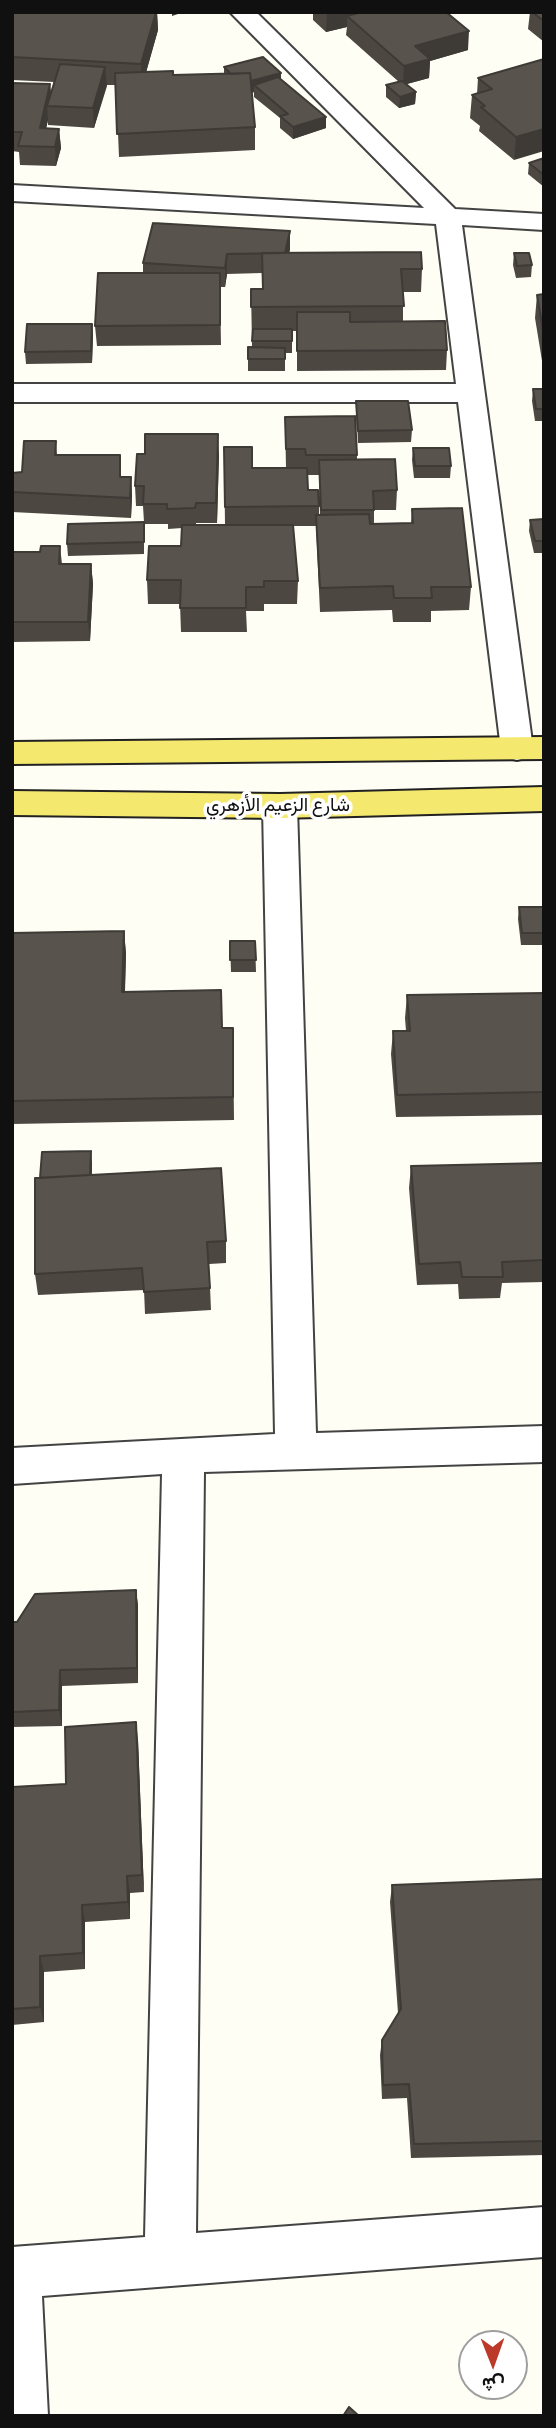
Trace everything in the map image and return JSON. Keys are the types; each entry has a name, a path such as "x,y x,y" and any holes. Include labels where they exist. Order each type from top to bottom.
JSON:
{"main road":[{"path":"12,752 530,749"},
{"name":"شارع الزعيم الأزهري","path":"12,803 280,806 544,799"}],"street":[{"path":"242,12 448,216 472,393 530,749"},
{"path":"12,193 544,222"},
{"path":"12,393 472,393"},
{"path":"280,806 296,1452"},
{"path":"12,1466 183,1455 544,1444"},
{"path":"170,2259 183,1455"},
{"path":"21,2416 14,2273 544,2232"}],"building":[{"path":"12,12 156,12 141,64 12,57"},
{"path":"362,12 446,12 469,31 415,46 430,59 404,66 347,16"},
{"path":"532,12 544,12 544,21"},
{"path":"263,57 281,73 251,81 250,73 231,74 224,67"},
{"path":"544,59 544,129 516,137 481,107 485,106 472,95 492,89 478,78"},
{"path":"60,64 105,67 93,108 47,106"},
{"path":"173,71 173,75 250,73 255,127 117,134 115,73"},
{"path":"278,77 326,117 293,127 280,116 288,114 254,85"},
{"path":"402,81 416,92 400,97 386,85"},
{"path":"12,83 50,84 40,128 59,129 55,147 18,146 22,132 12,132"},
{"path":"544,158 544,175 529,163"},
{"path":"153,223 290,231 285,253 227,254 225,268 143,263"},
{"path":"421,252 422,269 401,269 404,306 251,307 251,289 263,289 262,253"},
{"path":"514,253 529,253 532,265 517,266"},
{"path":"98,273 220,273 220,325 95,326"},
{"path":"544,294 544,335 537,295"},
{"path":"297,312 350,312 350,322 445,321 447,350 297,351"},
{"path":"27,324 92,324 91,351 25,352"},
{"path":"253,329 292,329 292,341 252,341"},
{"path":"248,347 285,348 285,359 248,359"},
{"path":"533,389 544,389 544,409 536,409"},
{"path":"356,401 408,401 412,430 358,431"},
{"path":"355,416 357,455 306,455 305,449 286,449 285,417"},
{"path":"145,434 218,434 216,503 196,503 195,508 167,509 167,504 143,504 144,486 135,486 137,454 145,454"},
{"path":"24,441 56,441 55,455 120,455 120,477 131,477 130,498 12,492 12,473 22,472"},
{"path":"224,447 252,447 252,468 307,468 308,490 318,490 319,506 225,507"},
{"path":"413,448 449,448 451,466 415,466"},
{"path":"395,459 397,490 373,491 374,510 321,510 319,460"},
{"path":"462,508 471,587 431,587 432,598 394,598 393,586 320,588 316,515 369,514 370,524 413,523 412,509"},
{"path":"544,519 544,541 535,541 530,520"},
{"path":"144,522 144,542 67,544 68,524"},
{"path":"182,525 293,525 298,581 264,581 264,587 246,587 246,608 180,608 181,580 147,580 149,546 181,546"},
{"path":"41,546 60,546 59,564 91,564 88,622 12,622 12,552 40,552"},
{"path":"519,907 544,907 544,933 522,933"},
{"path":"124,931 122,992 221,990 222,1028 233,1028 233,1097 12,1101 12,933"},
{"path":"230,941 255,941 256,960 230,960"},
{"path":"544,993 544,1092 397,1095 393,1031 410,1031 407,995"},
{"path":"91,1151 90,1175 40,1178 42,1152"},
{"path":"544,1163 544,1260 502,1262 503,1277 462,1277 460,1262 419,1264 411,1166"},
{"path":"221,1168 226,1241 207,1242 210,1288 144,1292 142,1268 35,1274 35,1178"},
{"path":"136,1590 137,1668 60,1670 59,1710 12,1712 12,1622 17,1622 35,1594"},
{"path":"136,1722 142,1875 127,1876 128,1902 82,1905 83,1953 40,1956 40,2007 12,2009 12,1787 66,1784 65,1727"},
{"path":"544,1879 544,2141 414,2144 409,2084 383,2085 382,2040 401,2009 392,1885"},
{"path":"349,2407 359,2416 343,2416"}]}
